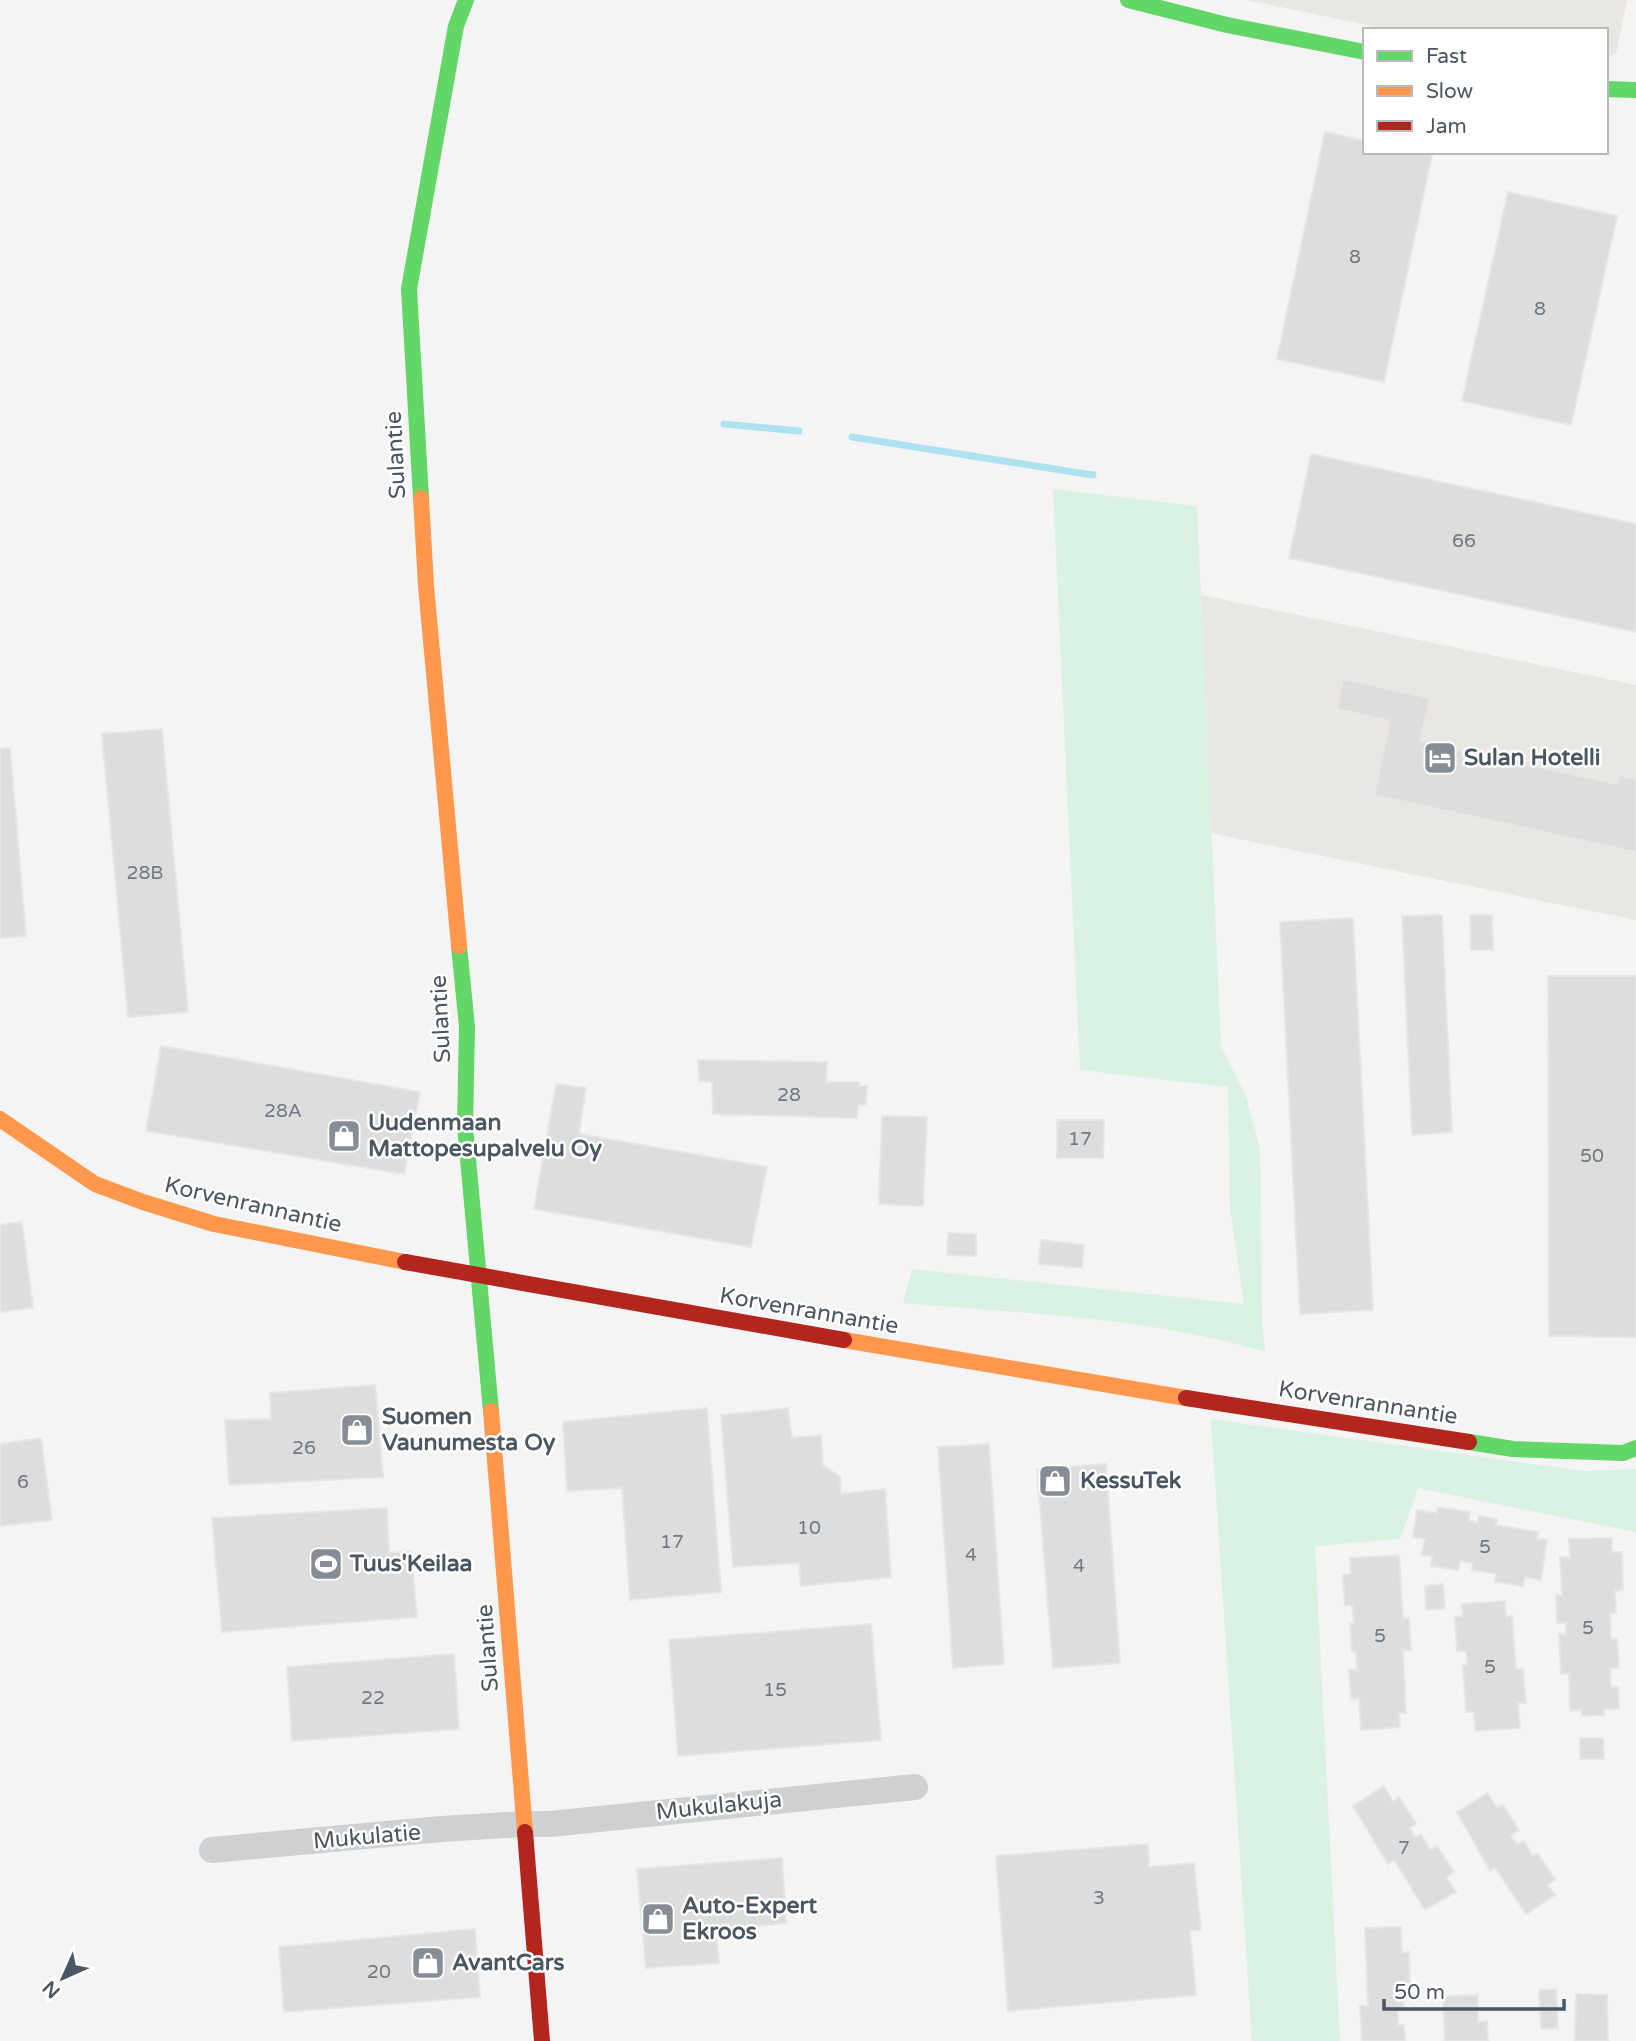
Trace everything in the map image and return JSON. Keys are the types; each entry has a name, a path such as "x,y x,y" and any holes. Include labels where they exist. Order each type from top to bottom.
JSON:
{"street":[{"name":"Sulantie","path":"466,0 456,26 409,289 426,586 467,1027 465,1126 510,1630 542,2041"},
{"path":"1128,0 1227,25 1363,52"},
{"path":"1608,89 1636,90"},
{"name":"Korvenrannantie","path":"0,1119 95,1184 143,1202 214,1224 361,1254 1001,1368 1513,1449 1623,1453 1636,1448"},
{"name":"Mukulakuja","path":"523,1824 550,1824 915,1787"},
{"name":"Mukulatie","path":"212,1850 523,1824"}],"shaded area":[{"path":"1247,0 1627,0 1616,54 1608,57 1608,28 1380,28"},
{"path":"1201,595 1636,685 1636,920 1210,833"}],"green space":[{"path":"1053,489 1197,506 1221,1046 1246,1096 1260,1149 1262,1318 1265,1352 1221,1340 1131,1324 903,1303 912,1269 1244,1304 1230,1208 1228,1087 1080,1070"},
{"path":"1211,1419 1583,1471 1636,1469 1636,1532 1418,1488 1400,1539 1315,1546 1340,2041 1252,2041"}],"building":[{"path":"1325,132 1363,141 1363,154 1432,155 1384,382 1277,359"},
{"path":"1508,192 1617,216 1571,425 1462,401"},
{"path":"1311,454 1636,524 1636,632 1289,558"},
{"name":"Sulan Hotelli","path":"1343,679 1430,698 1420,741 1617,784 1619,775 1636,779 1636,852 1374,795 1390,721 1337,709"},
{"path":"162,729 188,1012 128,1017 102,734"},
{"path":"10,748 26,936 0,938 0,749"},
{"path":"1442,915 1452,1132 1412,1135 1402,916"},
{"path":"1470,915 1492,915 1493,950 1471,950"},
{"path":"1353,918 1373,1310 1300,1314 1280,922"},
{"path":"1548,976 1636,976 1636,1337 1549,1336"},
{"path":"161,1046 420,1092 404,1174 146,1131"},
{"path":"698,1060 827,1062 826,1082 859,1082 859,1086 867,1086 866,1104 858,1105 857,1118 713,1114 712,1082 699,1081"},
{"path":"556,1084 586,1088 579,1134 767,1167 751,1247 534,1209"},
{"path":"882,1116 927,1117 923,1206 879,1204"},
{"path":"1057,1120 1104,1120 1103,1158 1057,1158"},
{"path":"22,1222 33,1308 0,1312 0,1225"},
{"path":"948,1233 976,1234 976,1256 947,1255"},
{"path":"1041,1240 1084,1245 1082,1268 1039,1264"},
{"path":"375,1385 383,1477 229,1485 225,1420 271,1419 270,1393"},
{"path":"707,1408 721,1592 630,1600 622,1488 567,1491 563,1422"},
{"path":"788,1408 792,1438 821,1435 823,1465 840,1477 841,1494 885,1489 891,1577 801,1586 799,1563 733,1567 721,1415"},
{"path":"41,1438 52,1520 0,1526 0,1444"},
{"path":"989,1444 1004,1664 953,1668 938,1447"},
{"path":"1106,1464 1120,1663 1053,1668 1037,1469"},
{"path":"1438,1507 1470,1512 1469,1521 1478,1522 1479,1516 1497,1519 1496,1525 1538,1532 1537,1539 1547,1540 1541,1580 1525,1577 1523,1586 1495,1582 1496,1574 1472,1570 1473,1563 1460,1561 1458,1570 1431,1566 1432,1556 1422,1555 1425,1539 1413,1537 1417,1510 1437,1513"},
{"path":"387,1508 389,1553 411,1551 417,1617 222,1632 212,1518"},
{"path":"1612,1538 1612,1552 1622,1552 1623,1590 1615,1591 1616,1613 1610,1613 1611,1639 1617,1639 1619,1668 1610,1668 1611,1687 1618,1687 1619,1709 1604,1709 1604,1715 1582,1716 1582,1710 1570,1711 1569,1674 1561,1674 1559,1634 1566,1634 1566,1623 1557,1623 1556,1595 1562,1595 1560,1557 1570,1557 1569,1539"},
{"path":"1399,1555 1403,1618 1409,1618 1411,1650 1403,1650 1406,1713 1399,1713 1400,1727 1361,1730 1359,1698 1351,1699 1349,1670 1357,1670 1356,1651 1352,1652 1352,1605 1345,1605 1343,1575 1351,1574 1350,1558"},
{"path":"1443,1584 1445,1608 1426,1610 1425,1586"},
{"path":"1505,1601 1506,1617 1512,1616 1516,1669 1523,1669 1526,1703 1518,1703 1520,1728 1475,1731 1474,1712 1466,1712 1463,1665 1467,1665 1466,1651 1457,1651 1455,1617 1463,1616 1462,1604"},
{"path":"871,1624 881,1740 678,1756 669,1640"},
{"path":"454,1654 459,1729 292,1741 287,1667"},
{"path":"1580,1738 1603,1738 1604,1759 1580,1759"},
{"path":"1384,1786 1393,1802 1399,1797 1416,1824 1410,1828 1415,1837 1421,1834 1430,1850 1437,1846 1454,1872 1446,1877 1456,1892 1425,1910 1394,1860 1388,1864 1353,1806"},
{"path":"1488,1793 1497,1808 1503,1805 1519,1830 1511,1836 1517,1844 1524,1841 1533,1856 1538,1854 1555,1879 1548,1885 1555,1895 1526,1914 1495,1867 1490,1871 1457,1812"},
{"path":"1148,1844 1149,1867 1194,1863 1201,1930 1190,1931 1196,1995 1008,2011 996,1856"},
{"path":"782,1858 786,1923 716,1929 719,1963 646,1968 637,1869"},
{"path":"1401,1927 1402,1953 1409,1952 1410,1984 1403,1984 1404,2010 1398,2011 1398,2025 1404,2025 1405,2041 1362,2041 1360,2006 1368,2006 1365,1928"},
{"path":"475,1929 480,1997 284,2012 279,1947"},
{"path":"1556,1989 1558,2028 1541,2029 1539,1990"},
{"path":"1576,1994 1607,1995 1608,2041 1575,2041"},
{"path":"1478,1995 1478,2022 1487,2021 1488,2041 1445,2041 1443,1996"}],"waterway":[{"path":"724,424 799,431"},
{"path":"852,437 1093,475"}],"traffic: fast":[{"path":"421,498 409,289 456,26 466,0"},
{"path":"1128,0 1227,25 1363,52"},
{"path":"1608,89 1636,90"},
{"path":"459,946 467,1027 465,1126 491,1411"},
{"path":"1469,1442 1513,1449 1623,1453 1636,1448"}],"traffic: slow":[{"path":"421,498 426,586 459,946"},
{"path":"0,1119 95,1184 143,1202 214,1224 405,1262"},
{"path":"844,1340 1186,1398"},
{"path":"491,1411 525,1832"}],"traffic: jam":[{"path":"405,1262 844,1340"},
{"path":"1186,1398 1469,1442"},
{"path":"525,1832 542,2041"}],"place":[{"name":"Sulan Hotelli","path":"1440,758"},
{"name":"Uudenmaan Mattopesupalvelu Oy","path":"344,1136"},
{"name":"Suomen Vaunumesta Oy","path":"357,1430"},
{"name":"KessuTek","path":"1055,1481"},
{"name":"Tuus'Keilaa","path":"326,1564"},
{"name":"Auto-Expert Ekroos","path":"658,1919"},
{"name":"AvantCars","path":"428,1963"}]}
